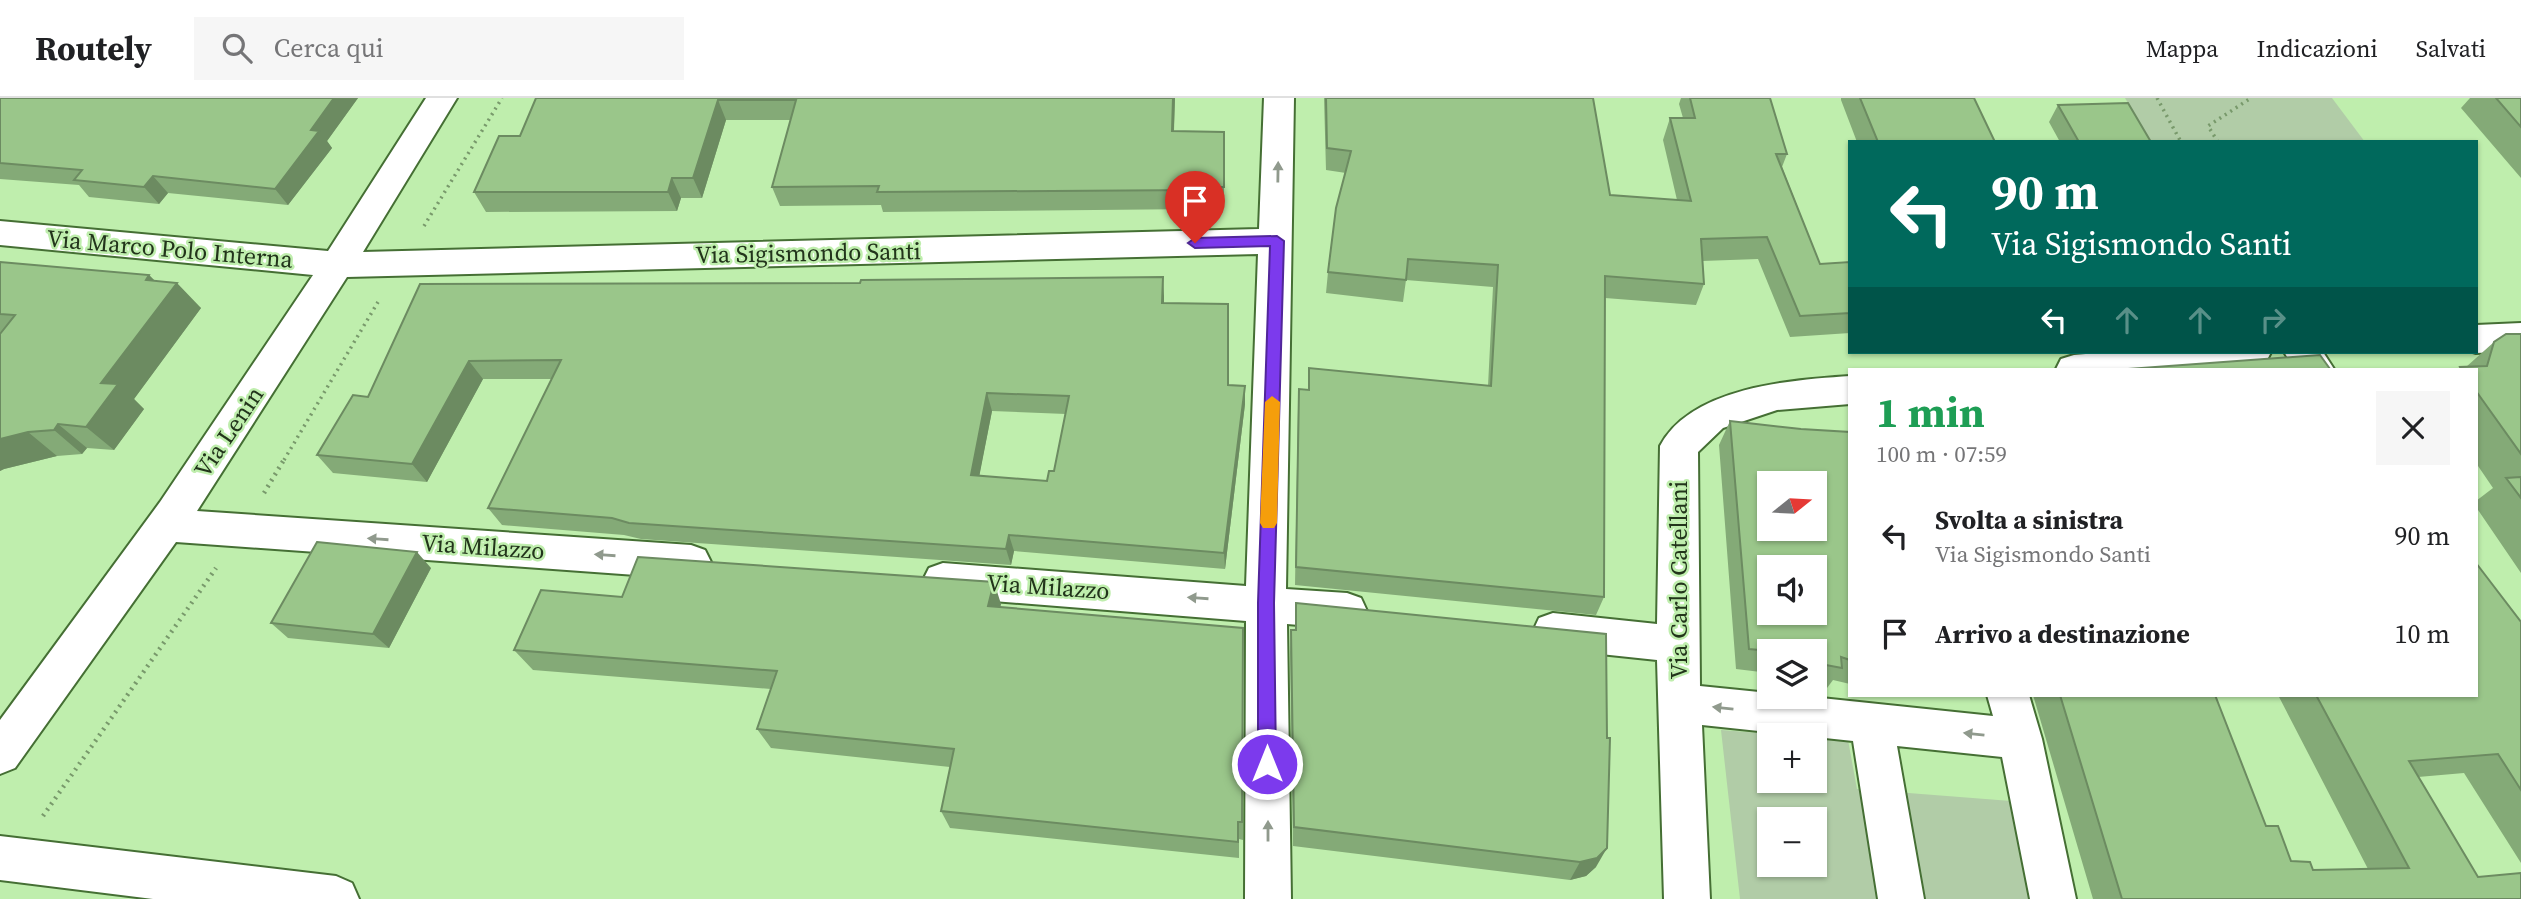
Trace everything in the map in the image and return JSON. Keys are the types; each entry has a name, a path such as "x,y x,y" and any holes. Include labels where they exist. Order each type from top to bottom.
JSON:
{"street":[{"name":"Via Lenin","path":"0,754 167,524 339,264 442,98"},
{"path":"1268,899 1266,603 1279,98"},
{"name":"Via Marco Polo Interna","path":"0,233 339,264"},
{"name":"Via Sigismondo Santi","path":"339,264 1277,241"},
{"path":"2478,339 2521,337"},
{"path":"2085,368 2232,354"},
{"path":"2304,354 2315,368"},
{"name":"Via Carlo Catellani","path":"1687,899 1677,644 1679,446 1710,418 1777,396 1848,390"},
{"name":"Via Milazzo","path":"167,524 727,564"},
{"name":"Via Milazzo","path":"906,577 1266,603 1385,615"},
{"path":"1510,627 1677,644"},
{"path":"2009,697 2020,739 2053,899"},
{"path":"1679,703 2020,739"},
{"path":"1872,724 1900,899"},
{"path":"0,858 336,899"}],"path":[{"path":"2157,98 2180,140"},
{"path":"2217,140 2207,126 2251,98"}],"green space":[{"path":"2125,98 2332,98 2364,140 2150,140"},
{"path":"1721,730 1757,733 1757,793 1827,793 1827,738 1848,740 1857,789 2011,801 2034,899 1740,899"}],"building":[{"path":"0,98 334,98 311,130 319,131 275,189 153,176 144,187 74,180 82,170 0,163"},
{"path":"536,98 1173,98 1172,131 1224,132 1224,187 1198,187 1198,190 877,192 879,186 772,187 796,100 718,100 693,178 672,178 668,192 474,192 499,136 520,136"},
{"path":"1326,98 1593,98 1610,195 1691,201 1670,118 1695,118 1690,98 1770,98 1787,154 1776,154 1820,264 1848,262 1848,313 1800,316 1767,237 1701,239 1704,284 1605,276 1604,597 1296,567 1299,389 1309,390 1309,368 1491,386 1498,265 1408,259 1406,280 1328,272 1336,208 1351,151 1327,148"},
{"path":"1860,98 1974,98 1994,140 1877,140"},
{"path":"2496,98 2521,98 2521,127"},
{"path":"2128,103 2150,140 2078,140 2058,105"},
{"path":"0,262 149,275 146,280 177,283 101,383 118,384 86,427 58,424 54,430 28,432 0,439 0,334 15,315 0,314"},
{"path":"1163,277 1162,303 1228,304 1228,385 1245,386 1224,553 1009,535 1006,549 629,523 612,518 488,508 561,360 469,361 412,464 317,455 353,395 368,397 420,284 860,283 861,280","holes":["987,393 1069,396 1054,471 1049,471 1047,481 971,475"]},
{"path":"2506,334 2521,334 2521,454 2478,394 2478,368 2460,367 2487,366 2494,342"},
{"path":"2320,355 2329,368 2142,368"},
{"path":"1730,421 1848,432 1848,659 1841,657 1842,668 1827,665 1827,639 1757,639 1757,650 1749,649"},
{"path":"2521,477 2521,498 2506,478"},
{"path":"317,542 417,552 373,634 271,623"},
{"path":"638,557 994,582 988,606 1243,628 1242,822 1238,822 1238,842 941,811 954,749 757,729 777,671 514,650 541,590 622,597"},
{"path":"2478,566 2521,622 2521,790 2498,754 2409,761 2478,877 2521,873 2521,899 2122,899 2061,697 2216,697 2266,826 2278,826 2291,861 2310,862 2313,870 2409,868 2317,697 2478,697"},
{"path":"1296,603 1606,634 1607,738 1610,738 1607,848 1597,858 1580,862 1294,827 1291,630 1296,630"}],"slow traffic":[{"path":"1268,523 1272,402"}],"route":[{"path":"1195,243 1277,241 1266,603 1267,764"}]}
